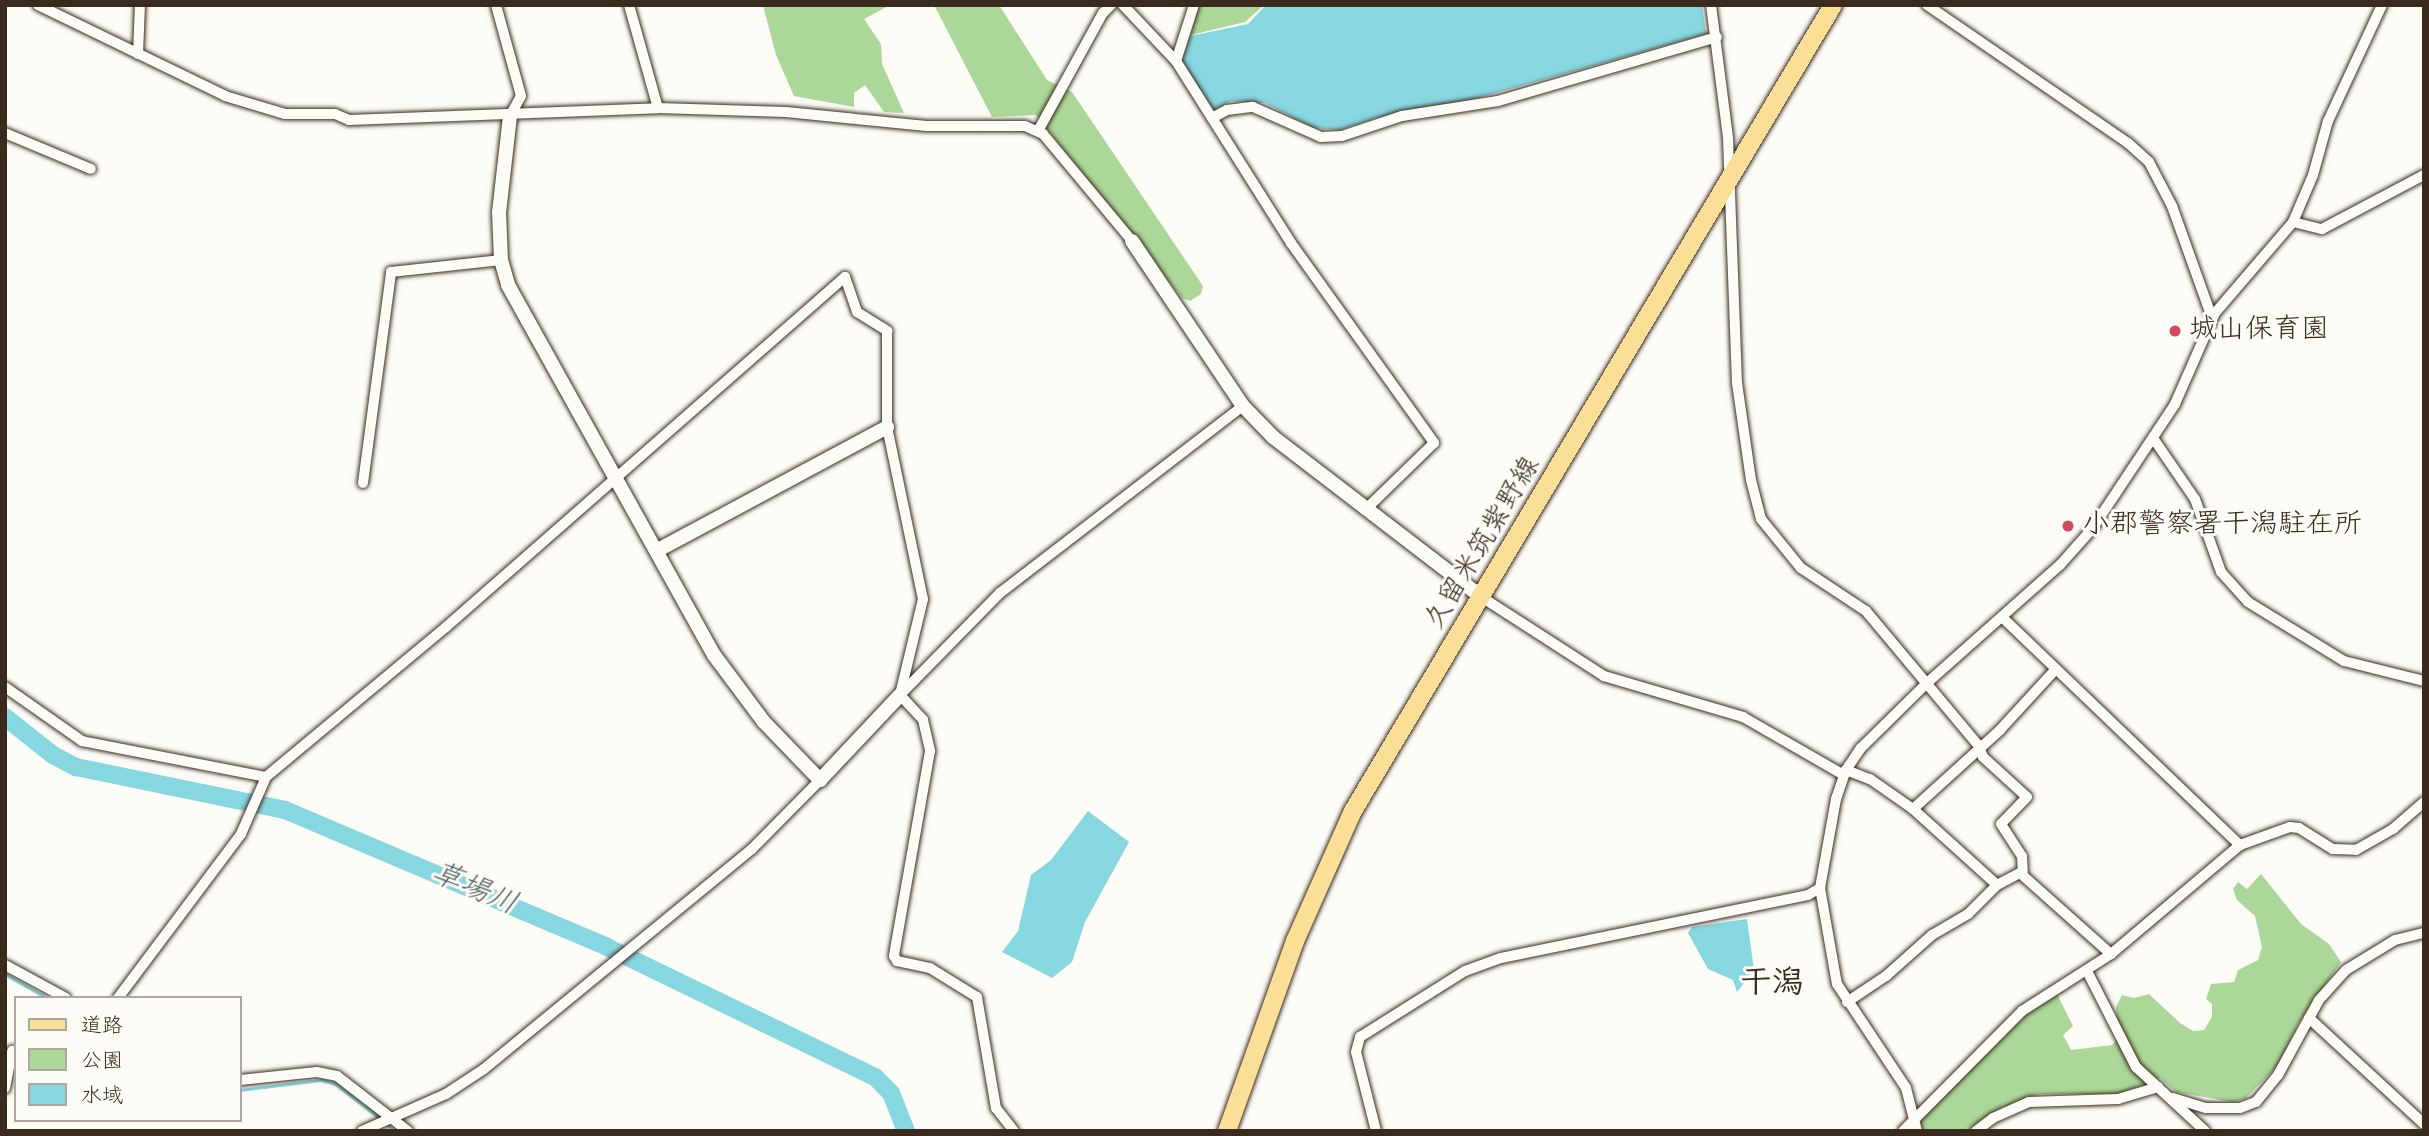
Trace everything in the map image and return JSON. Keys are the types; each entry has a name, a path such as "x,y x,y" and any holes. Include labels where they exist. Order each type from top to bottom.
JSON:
{"main road":[{"name":"久留米筑紫野線","path":"1227,1131 1327,863 1353,811 1483,598 1833,5"}],"street":[{"path":"38,5 225,96 285,114 335,114 349,120 510,116 658,108 786,112 926,126 1025,127 1038,131 1132,241 1243,406 1294,454 1365,510 1483,598 1604,676 1743,717 1913,809 1997,885"},
{"path":"138,54 139,5"},
{"path":"496,5 521,96 510,116 499,212 501,260 523,317 617,474 714,655 764,722 820,780"},
{"path":"629,5 658,108"},
{"path":"1038,131 1103,13 1111,5"},
{"path":"1123,5 1176,61 1291,243 1434,443 1365,510"},
{"path":"1176,61 1194,5"},
{"path":"1711,5 1728,138 1726,187 1737,383 1761,519 1786,552 1821,585 1866,611 1979,745 1983,757 2027,797 2001,824 2022,856 2023,873 2111,954"},
{"path":"1927,5 2128,143 2149,162 2172,206 2211,318"},
{"path":"1917,1131 1906,1088 1847,1002 1830,957 1820,888 1845,772 1861,748 1927,683 2077,547 2153,438 2189,378 2211,318 2293,222 2313,175 2328,121 2382,5"},
{"path":"1212,118 1227,110 1253,107 1321,136 1342,136 1402,116 1498,101 1717,37"},
{"path":"5,133 91,169"},
{"path":"2293,222 2322,229 2424,175"},
{"path":"363,483 391,272 501,260"},
{"path":"120,996 241,834 265,778 841,276 850,281 857,312 887,331 887,427 923,599 900,695"},
{"path":"362,1131 446,1094 484,1069 593,980 752,849 1000,593 1243,406"},
{"path":"658,550 887,427"},
{"path":"2153,438 2201,511 2221,572 2248,602 2343,661 2424,681"},
{"path":"2002,617 2054,671 2240,845"},
{"path":"1913,809 1979,745 2000,730 2054,671"},
{"path":"5,687 82,741 265,778"},
{"path":"900,695 923,720 930,751 894,956 897,961 930,968 977,997 996,1108 1014,1131"},
{"path":"1903,1131 2022,1011 2111,954 2240,845 2290,827 2299,828 2333,849 2356,850 2393,830 2424,802"},
{"path":"1847,1002 1886,976 1932,935 1968,914 1997,885 2023,873"},
{"path":"1376,1131 1356,1052 1360,1037 1465,971 1502,958 1768,904 1820,888"},
{"path":"2173,1098 2206,1108 2240,1108 2256,1102 2278,1075 2327,989 2353,964 2395,940 2424,933"},
{"path":"5,965 62,996"},
{"path":"2087,971 2126,1051 2158,1087 2173,1098 2205,1131"},
{"path":"2309,1018 2424,1124"},
{"path":"5,1088 11,1051"},
{"path":"242,1080 317,1072 337,1076 395,1118 408,1131"},
{"path":"1976,1131 1993,1118 2029,1102 2118,1100 2158,1087"}],"green space":[{"path":"763,5 890,5 864,19 881,44 882,64 904,113 884,112 865,85 854,93 854,107 794,96 776,55"},
{"path":"934,5 999,5 1047,80 1072,92 1203,286 1201,294 1190,301 1182,298 1036,115 992,117"},
{"path":"1197,5 1264,5 1245,22 1191,35"},
{"path":"2261,874 2301,924 2329,944 2341,962 2298,1024 2279,1064 2246,1098 2233,1102 2176,1092 2160,1078 2119,1094 2039,1094 2003,1107 1968,1131 1922,1131 1921,1119 2024,1014 2057,994 2073,1026 2063,1035 2071,1050 2112,1045 2118,1039 2116,1007 2122,995 2134,998 2149,994 2180,1023 2193,1031 2204,1030 2212,1017 2212,1004 2206,999 2211,984 2234,982 2238,970 2258,960 2262,947 2255,916 2237,900 2233,889 2238,882 2247,889"}],"water":[{"path":"1266,5 1702,5 1706,34 1456,104 1375,118 1340,130 1313,128 1265,103 1231,101 1212,111 1181,63 1190,36 1248,24"},
{"path":"1088,811 1129,842 1085,922 1072,962 1052,978 1002,952 1018,931 1031,875 1051,860"},
{"path":"1747,919 1754,970 1737,992 1733,980 1708,969 1688,933 1692,927"}],"waterway":[{"name":"草場川","path":"5,717 53,755 76,767 285,810 607,947 875,1077 891,1093 906,1131"},
{"path":"5,974 44,996"},
{"path":"242,1090 322,1080 336,1084 381,1119"},
{"path":"386,1124 394,1131"}],"place":[{"name":"城山保育園","path":"2175,331"},
{"name":"小郡警察署干潟駐在所","path":"2068,526"}],"district":[{"name":"干潟","path":"1772,985"}]}
